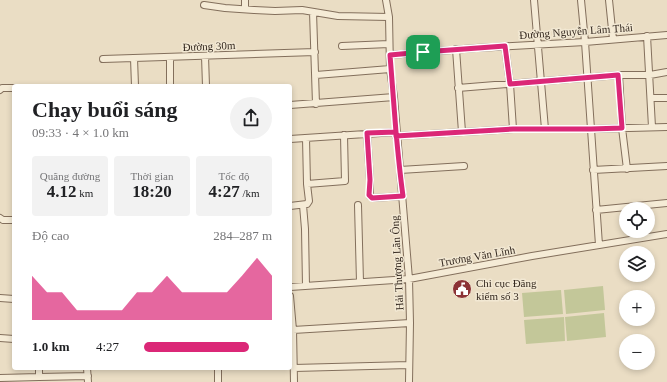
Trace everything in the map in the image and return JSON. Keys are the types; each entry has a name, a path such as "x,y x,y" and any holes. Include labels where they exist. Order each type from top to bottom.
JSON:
{"street":[{"path":"245,0 245,9"},
{"name":"Hải Thượng Lãn Ông","path":"386,0 390,69 403,196 409,279 409,382"},
{"path":"534,0 545,129"},
{"path":"581,0 599,245"},
{"path":"609,0 614,39"},
{"path":"204,5 225,8 275,11 302,10 338,16 388,17"},
{"path":"313,12 316,104"},
{"name":"Đường Nguyễn Lâm Thái","path":"390,55 667,35"},
{"path":"647,36 652,127"},
{"path":"342,46 389,44"},
{"path":"505,46 510,84 513,129"},
{"path":"456,50 462,132"},
{"name":"Đường 30m","path":"103,59 315,52"},
{"path":"205,56 206,84"},
{"path":"170,57 170,84"},
{"path":"134,58 135,84"},
{"path":"316,75 390,69"},
{"path":"458,88 618,75 650,75 667,72"},
{"path":"618,75 627,169"},
{"path":"0,90 2,88 12,88"},
{"path":"292,105 394,97"},
{"path":"651,98 667,98"},
{"path":"292,139 367,133 396,134 513,129 667,127"},
{"path":"367,133 370,196 373,198 403,196"},
{"path":"307,184 345,181 344,135"},
{"path":"292,206 304,205 309,201 306,138"},
{"path":"400,170 464,166"},
{"path":"593,170 667,166"},
{"path":"596,210 667,203"},
{"path":"304,205 306,286"},
{"path":"358,205 360,282"},
{"path":"0,218 2,220 12,220"},
{"name":"Trương Văn Lĩnh","path":"292,287 409,279 667,234"},
{"path":"0,298 12,299"},
{"path":"294,382 292,330 410,323"},
{"path":"0,338 12,338"},
{"path":"294,368 409,365"},
{"path":"39,370 39,377"},
{"path":"218,370 218,382"},
{"path":"0,378 39,377 88,379"}],"green space":[{"path":"603,286 605,310 566,314 564,290"},
{"path":"561,290 563,314 524,317 522,293"},
{"path":"604,313 606,337 567,341 565,317"},
{"path":"564,317 565,341 526,344 524,320"}],"place":[{"name":"Chi cục Đăng kiểm số 3","path":"462,289"}],"route":[{"path":"423,52 390,55 390,69 394,97 396,132 396,136 403,196 372,198 369,195 370,180 368,168 367,133 396,132 396,136 513,129 622,128 618,75 510,84 505,46 423,52"}]}
